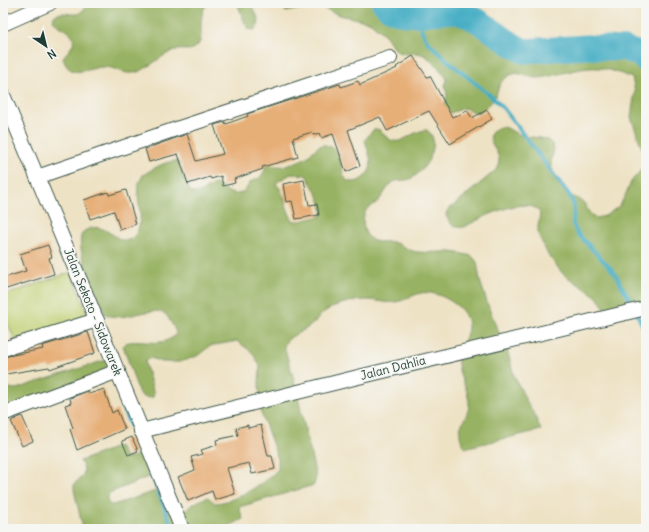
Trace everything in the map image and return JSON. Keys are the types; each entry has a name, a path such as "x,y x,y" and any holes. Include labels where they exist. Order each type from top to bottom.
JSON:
{"street":[{"path":"3,24 50,3"},
{"path":"37,177 171,130 390,58"},
{"name":"Jalan Sekoto - Sidowarek","path":"3,95 182,529"},
{"name":"Jalan Dahlia","path":"141,431 643,309"},
{"path":"3,349 97,320"},
{"path":"3,414 118,371"}],"green space":[{"path":"90,3 208,3 202,15 200,42 195,48 190,50 177,50 162,57 140,71 135,73 127,73 107,67 76,71 71,70 66,65 63,58 72,46 73,39 70,33 55,23 53,20 54,16 60,13 77,14"},
{"path":"237,3 249,3 258,17 259,24 254,30 249,29 245,23"},
{"path":"281,3 384,3 399,13 418,14 455,12 464,14 482,23 515,47 524,51 587,47 625,49 639,54 646,60 646,308 608,317 604,307 596,296 563,274 548,255 538,234 540,213 534,207 525,205 504,209 481,218 464,227 453,225 446,215 447,211 496,170 499,159 490,137 493,131 501,127 518,134 542,138 549,141 554,149 551,164 558,181 570,195 585,204 593,216 596,218 605,216 618,207 632,180 643,166 645,157 631,117 635,91 632,78 613,71 598,68 574,70 539,78 515,74 507,77 502,82 496,95 482,111 476,113 465,108 450,113 445,106 447,95 445,85 447,79 438,67 426,56 419,53 405,54 399,52 394,48 386,36 370,22 340,15 318,6 286,12"},
{"path":"376,129 380,130 392,141 398,141 420,131 427,130 432,135 433,148 431,156 417,174 410,179 392,183 378,201 367,209 363,222 367,236 374,241 392,242 414,251 450,252 472,256 477,262 480,281 491,314 508,353 514,376 541,430 464,448 460,437 460,430 468,410 469,402 467,391 460,375 458,358 467,333 468,323 463,312 453,302 433,294 421,293 392,302 368,300 352,301 341,304 324,312 310,326 291,337 284,346 294,380 316,477 314,485 239,507 243,519 223,529 192,529 183,512 192,505 208,497 215,503 240,496 257,486 278,469 278,459 261,413 259,384 260,366 252,352 237,341 210,346 197,356 180,362 161,362 151,358 146,360 145,363 154,394 153,397 150,398 142,396 138,391 123,345 125,343 132,342 157,342 170,339 176,335 175,330 166,315 159,312 152,311 118,317 104,313 84,261 80,240 82,233 96,227 119,239 130,240 135,235 140,223 138,192 139,182 143,175 172,161 177,161 179,164 190,192 197,193 215,184 230,193 238,194 246,189 252,181 259,178 266,166 289,165 307,157 321,145 324,145 332,147 337,151 344,177 348,181 353,182 360,180 368,173 370,169 371,164 365,140 372,131","holes":["291,174 306,175 320,199 322,216 294,221 291,217 282,192 276,184"]},
{"path":"71,272 89,318 15,340 3,312 3,296"},
{"path":"112,358 118,371 3,414 3,377 9,388 16,389"},
{"path":"119,446 126,459 149,450 158,473 109,493 107,499 110,505 165,488 182,529 83,529 74,490 74,484 83,476 84,469 80,461"}],"building":[{"path":"413,56 427,77 430,76 452,117 457,116 467,110 472,118 487,110 492,119 450,144 429,111 387,131 380,117 348,130 360,166 346,172 333,134 321,138 319,133 313,135 312,132 293,138 298,157 262,167 263,169 234,179 235,183 223,186 221,176 211,179 210,177 188,184 178,154 149,162 145,149 187,134 196,161 223,154 214,125 225,122 226,124 248,116 247,114 340,84 341,87 358,81 360,85 397,68 396,67"},
{"path":"304,180 309,205 317,204 319,215 296,219 292,201 286,202 283,184"},
{"path":"126,190 136,224 120,230 114,211 90,219 84,200 108,192 109,195"},
{"path":"48,245 52,257 49,258 54,274 3,290 3,278 26,271 20,254"},
{"path":"88,332 95,353 50,369 49,367 6,374 3,357 43,349 42,346"},
{"path":"104,389 112,413 117,410 125,429 77,450 70,429 73,428 65,405 71,403 70,398 88,391 89,394"},
{"path":"22,416 33,441 22,446 11,421"},
{"path":"248,425 248,428 261,425 268,456 272,456 275,469 252,474 249,463 227,468 235,494 215,500 212,491 188,501 178,477 195,470 191,457 203,454 201,450 217,445 216,440 238,435 236,428"},
{"path":"132,437 138,451 128,455 122,441"}],"waterway":[{"path":"384,3 399,13 418,14 455,12 464,14 482,23 515,47 524,51 587,47 625,49 639,54 646,60"},
{"path":"417,15 427,41 504,109 570,196 574,206 573,224 577,233 614,272 634,307"},
{"path":"637,314 646,333"},
{"path":"122,407 146,461 173,529"}]}
